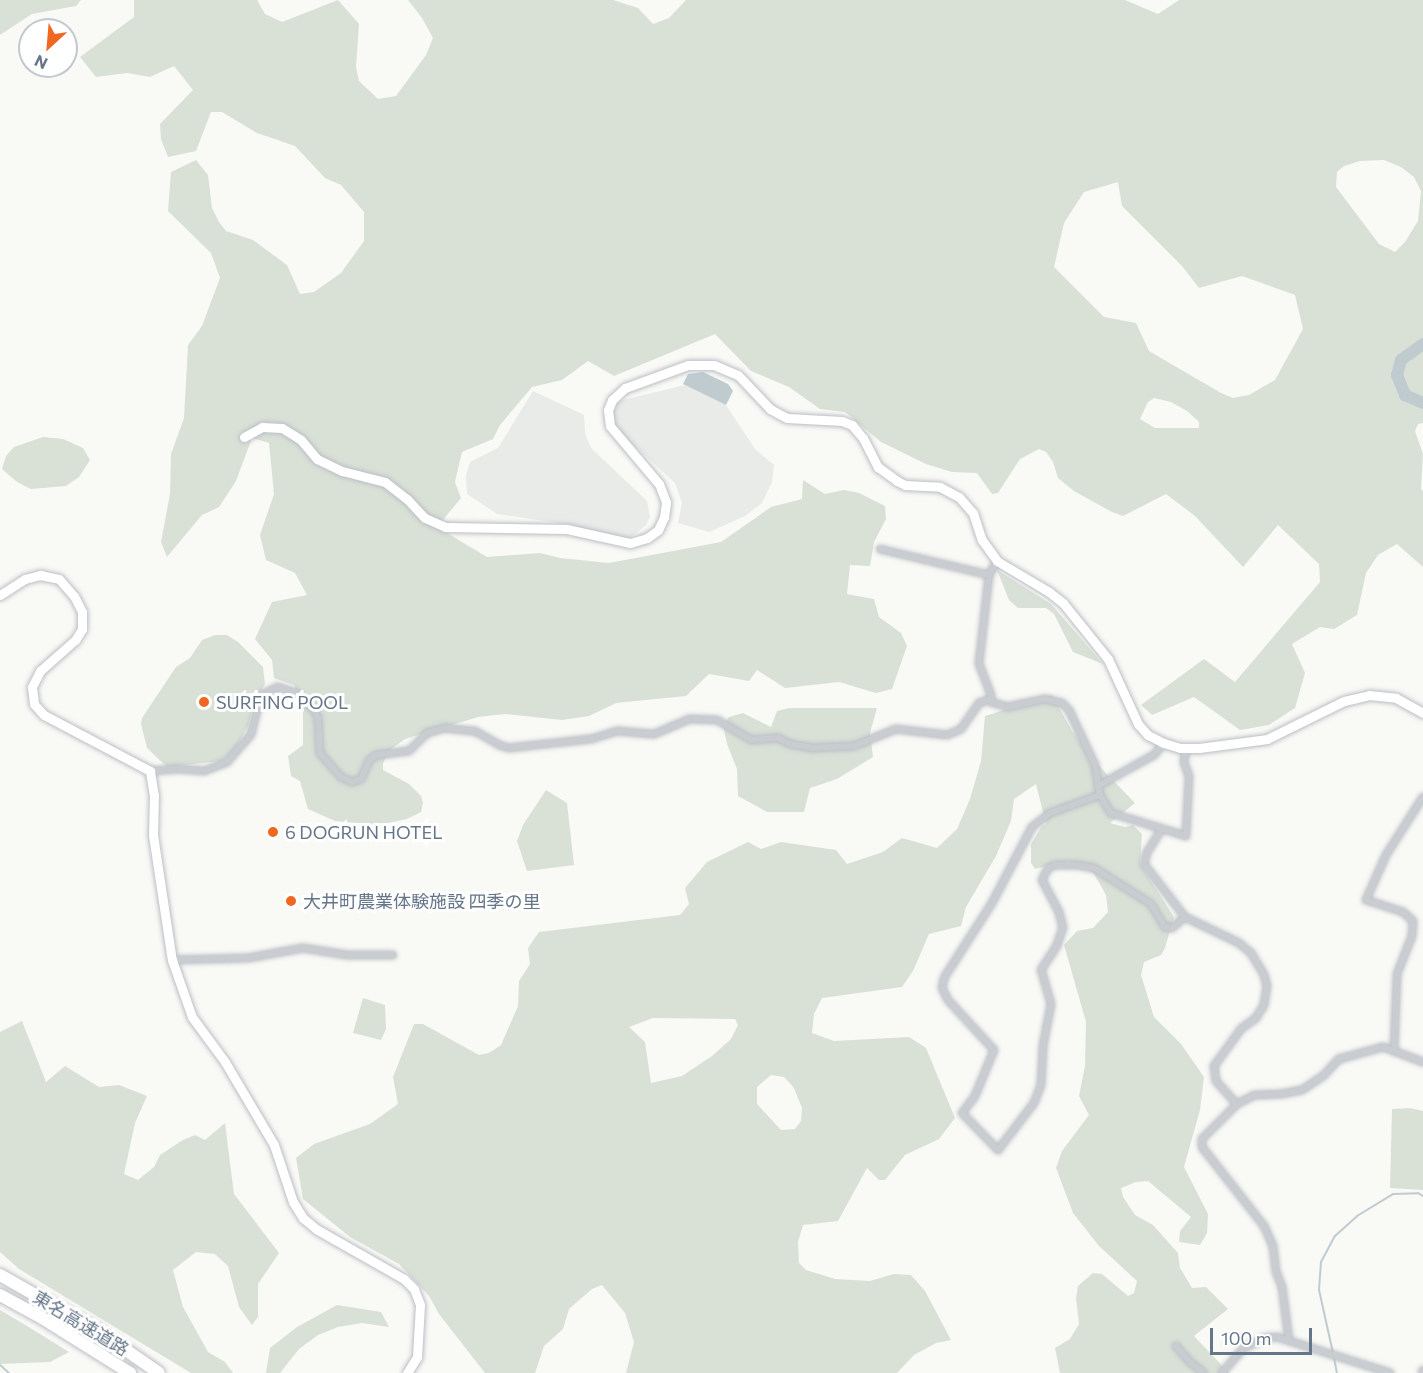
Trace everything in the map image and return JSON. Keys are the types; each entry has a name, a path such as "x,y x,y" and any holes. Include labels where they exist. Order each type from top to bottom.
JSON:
{"highway":[{"name":"東名高速道路","path":"0,1275 97,1330 159,1373"},
{"name":"東名高速道路","path":"0,1295 42,1317 130,1373"}],"street":[{"path":"244,437 262,428 282,428 301,440 317,459 342,471 385,482 408,499 425,518 445,527 567,529 630,543 647,538 658,530 664,517 666,502 659,484 610,426 610,405 615,395 625,388 688,365 714,365 738,375 770,409 787,418 842,421 852,425 863,438 878,467 897,481 906,485 940,487 959,497 973,513 982,540 997,561 1063,603 1108,659 1138,724 1148,735 1164,743 1186,748 1273,737 1344,701 1369,695 1395,698 1423,713"},
{"path":"880,549 989,574"},
{"path":"991,702 992,695 979,663 989,574 997,561"},
{"path":"0,595 25,579 40,575 59,579 69,588 82,612 82,629 75,640 40,671 32,687 34,704 44,715 150,771 178,769 204,771 227,762 251,734 261,695 278,687 296,693 314,710 319,722 320,753 341,777 352,782 361,779 369,761 376,755 409,752 427,733 444,728 475,731 509,748 591,739 618,731 654,734 685,719 707,719 727,725 751,740 778,738 802,746 847,747 896,729 940,736 952,734 961,729 979,702 988,700 1007,707 1045,699 1062,703 1069,710 1095,765 1100,795 1111,813 1186,836 1189,771 1184,762 1186,748"},
{"path":"1098,786 1154,755 1164,743"},
{"path":"150,771 154,795 153,835 171,960 195,1024 225,1062 274,1145 299,1213 309,1224 404,1279 414,1289 420,1305 417,1357 407,1373"},
{"path":"1100,795 1050,813 1032,827 992,903 944,978 942,988 948,1000 994,1050 975,1096 962,1113 998,1150 1034,1102 1041,1086 1043,1047 1051,1004 1041,970 1057,945 1063,928 1059,912 1043,886 1042,875 1048,868 1056,865 1094,868 1151,904 1165,927 1172,928 1185,917"},
{"path":"1394,1050 1397,974 1412,936 1413,921 1403,912 1366,900 1386,855 1423,797"},
{"path":"1161,830 1147,852 1144,864 1185,917 1239,943 1251,953 1264,975 1266,996 1260,1014 1241,1029 1214,1066 1216,1081 1237,1104"},
{"path":"171,960 248,958 303,948 347,955 393,955"},
{"path":"1289,1340 1282,1287 1276,1271 1273,1246 1264,1226 1202,1147 1202,1139 1237,1104 1255,1095 1302,1090 1324,1075 1339,1059 1383,1047 1423,1062"},
{"path":"1222,1373 1244,1348 1264,1338 1278,1336 1390,1373"},
{"path":"1176,1346 1204,1373"}],"shaded area":[{"path":"0,0 81,0 76,6 18,18 18,23 0,35"},
{"path":"134,0 257,0 265,14 282,22 338,0 359,24 356,67 359,81 378,99 396,96 426,55 433,38 422,18 408,0 613,0 638,8 653,24 669,18 686,0 1125,0 1158,14 1179,0 1423,0 1423,423 1418,424 1415,431 1423,454 1421,489 1423,491 1423,567 1397,544 1378,555 1366,573 1357,615 1334,629 1320,627 1292,644 1305,673 1295,708 1269,725 1240,730 1194,697 1152,715 1141,705 1204,659 1235,682 1320,582 1319,564 1278,525 1243,567 1195,516 1166,494 1123,516 1074,491 1058,478 1053,462 1046,452 1039,449 1020,459 998,493 992,494 977,473 952,472 926,464 881,442 845,412 820,409 789,387 751,371 715,334 614,376 588,361 562,380 532,387 500,425 493,439 462,452 455,482 461,498 437,527 487,557 540,553 560,558 609,563 721,542 771,507 802,499 803,480 825,494 844,490 859,493 885,506 886,519 874,542 870,566 850,565 847,594 874,599 879,617 901,633 907,646 892,689 876,693 839,682 785,688 757,670 749,681 709,674 686,696 616,703 589,716 562,720 505,714 478,717 405,739 390,750 383,763 383,770 409,784 421,796 423,803 421,812 407,819 379,825 335,821 308,809 300,781 291,776 288,756 303,745 303,709 294,685 274,678 272,660 255,639 272,602 307,595 295,573 266,560 260,535 274,494 269,443 252,438 236,481 219,507 202,515 167,557 161,542 170,494 171,454 184,418 188,345 202,326 220,278 211,253 168,211 171,172 196,160 208,175 212,208 219,222 226,231 253,240 287,265 300,294 314,292 341,273 364,241 364,212 341,185 325,178 295,146 257,133 222,112 211,112 196,151 168,157 161,139 160,124 193,90 174,66 150,77 127,73 96,77 80,57 134,17","holes":["1384,160 1401,167 1414,177 1421,191 1418,221 1405,242 1395,252 1379,244 1336,187 1337,172 1344,166 1360,161","1118,182 1122,206 1182,266 1199,288 1242,276 1295,295 1303,329 1275,380 1249,395 1233,398 1149,351 1136,323 1104,317 1054,267 1064,223 1084,192","1154,398 1171,402 1187,411 1199,422 1199,428 1155,428 1140,419 1148,402"]},
{"path":"703,372 728,384 733,391 726,405 683,384 688,374"},
{"path":"685,385 726,405 755,449 774,465 772,482 762,503 745,516 709,532 678,523 682,503 675,483 614,427 613,413 619,401"},
{"path":"533,391 584,415 585,433 591,448 647,501 650,517 646,525 635,534 624,540 597,535 566,524 497,514 467,494 466,476 470,462 498,448"},
{"path":"43,437 63,439 83,448 90,460 79,477 66,486 31,489 17,482 2,469 6,456 14,447"},
{"path":"997,570 1051,604 1103,664 1073,652 1054,614 1046,608 1018,608 1009,600"},
{"name":"SURFING POOL","path":"215,635 227,635 238,642 263,667 265,684 254,703 248,726 234,751 221,761 167,767 147,748 141,724 142,718 176,667 190,658 202,640"},
{"path":"1052,695 1072,731 1100,767 1135,803 1110,823 1125,827 1133,825 1142,834 1140,864 1174,917 1165,948 1161,955 1144,962 1141,975 1154,1017 1181,1044 1204,1077 1200,1110 1184,1167 1208,1214 1207,1233 1200,1245 1179,1242 1180,1231 1191,1217 1148,1181 1136,1182 1121,1188 1123,1197 1135,1215 1153,1225 1178,1253 1180,1268 1192,1288 1206,1287 1228,1309 1194,1336 1229,1373 1060,1373 1055,1348 1070,1339 1079,1324 1076,1298 1078,1286 1093,1273 1102,1274 1128,1296 1134,1293 1137,1281 1099,1246 1073,1213 1056,1168 1062,1151 1089,1115 1079,1096 1085,1066 1086,1022 1064,945 1077,931 1093,928 1108,912 1106,895 1093,872 1068,861 1035,869 1031,863 1031,844 1042,826 1046,824 1036,784 1014,799 1011,821 996,856 966,907 961,926 929,934 913,971 902,987 822,998 814,1014 812,1033 834,1041 909,1037 926,1048 955,1118 939,1139 905,1155 885,1180 879,1180 867,1168 838,1221 803,1225 798,1242 799,1263 806,1270 835,1279 870,1281 894,1274 911,1275 925,1291 951,1340 936,1343 914,1355 897,1373 626,1373 634,1342 625,1313 602,1285 592,1289 569,1309 563,1329 544,1346 535,1373 485,1373 439,1314 429,1296 399,1264 350,1237 303,1199 296,1158 314,1144 370,1124 398,1104 393,1077 414,1024 423,1024 479,1055 489,1053 501,1045 518,1006 519,981 530,964 528,948 539,932 680,915 689,904 685,888 707,862 748,842 761,849 781,842 836,850 847,864 883,852 902,838 937,848 957,829 970,799 981,761 985,716","holes":["653,1018 735,1019 738,1025 731,1039 712,1056 682,1076 651,1083 645,1042 629,1027","771,1075 784,1077 794,1088 802,1108 801,1121 795,1129 781,1130 757,1104 757,1087"]},
{"path":"789,708 877,708 870,733 873,757 837,779 810,788 804,812 767,812 738,796 737,769 727,744 723,725 729,717 743,713 771,727 777,711"},
{"path":"546,790 567,803 574,865 527,871 517,841 523,825"},
{"path":"363,998 385,1005 386,1029 381,1040 353,1033"},
{"path":"22,1021 46,1082 65,1066 99,1087 119,1085 147,1096 135,1123 124,1174 138,1180 154,1167 160,1155 195,1135 205,1140 225,1123 234,1194 279,1253 258,1284 258,1317 252,1325 239,1307 228,1266 215,1254 196,1252 173,1270 183,1307 208,1352 225,1362 233,1373 191,1373 19,1269 0,1252 0,1032"},
{"path":"1410,1108 1423,1111 1423,1190 1390,1188 1392,1109"},
{"path":"337,1305 381,1312 389,1327 362,1323 338,1327 318,1335 299,1349 280,1373 266,1373 270,1348 297,1327"},
{"path":"0,1310 69,1352 50,1362 0,1364"}],"waterway":[{"path":"1423,344 1401,360 1397,375 1405,395 1423,403"},
{"path":"1333,1353 1319,1290 1321,1262 1335,1236 1357,1216 1393,1194 1418,1193 1423,1196"},
{"path":"1334,1358 1337,1373"},
{"path":"0,1365 9,1373"}],"place":[{"name":"SURFING POOL","path":"204,702"},
{"name":"6 DOGRUN HOTEL","path":"273,832"},
{"name":"大井町農業体験施設 四季の里","path":"291,901"}]}
